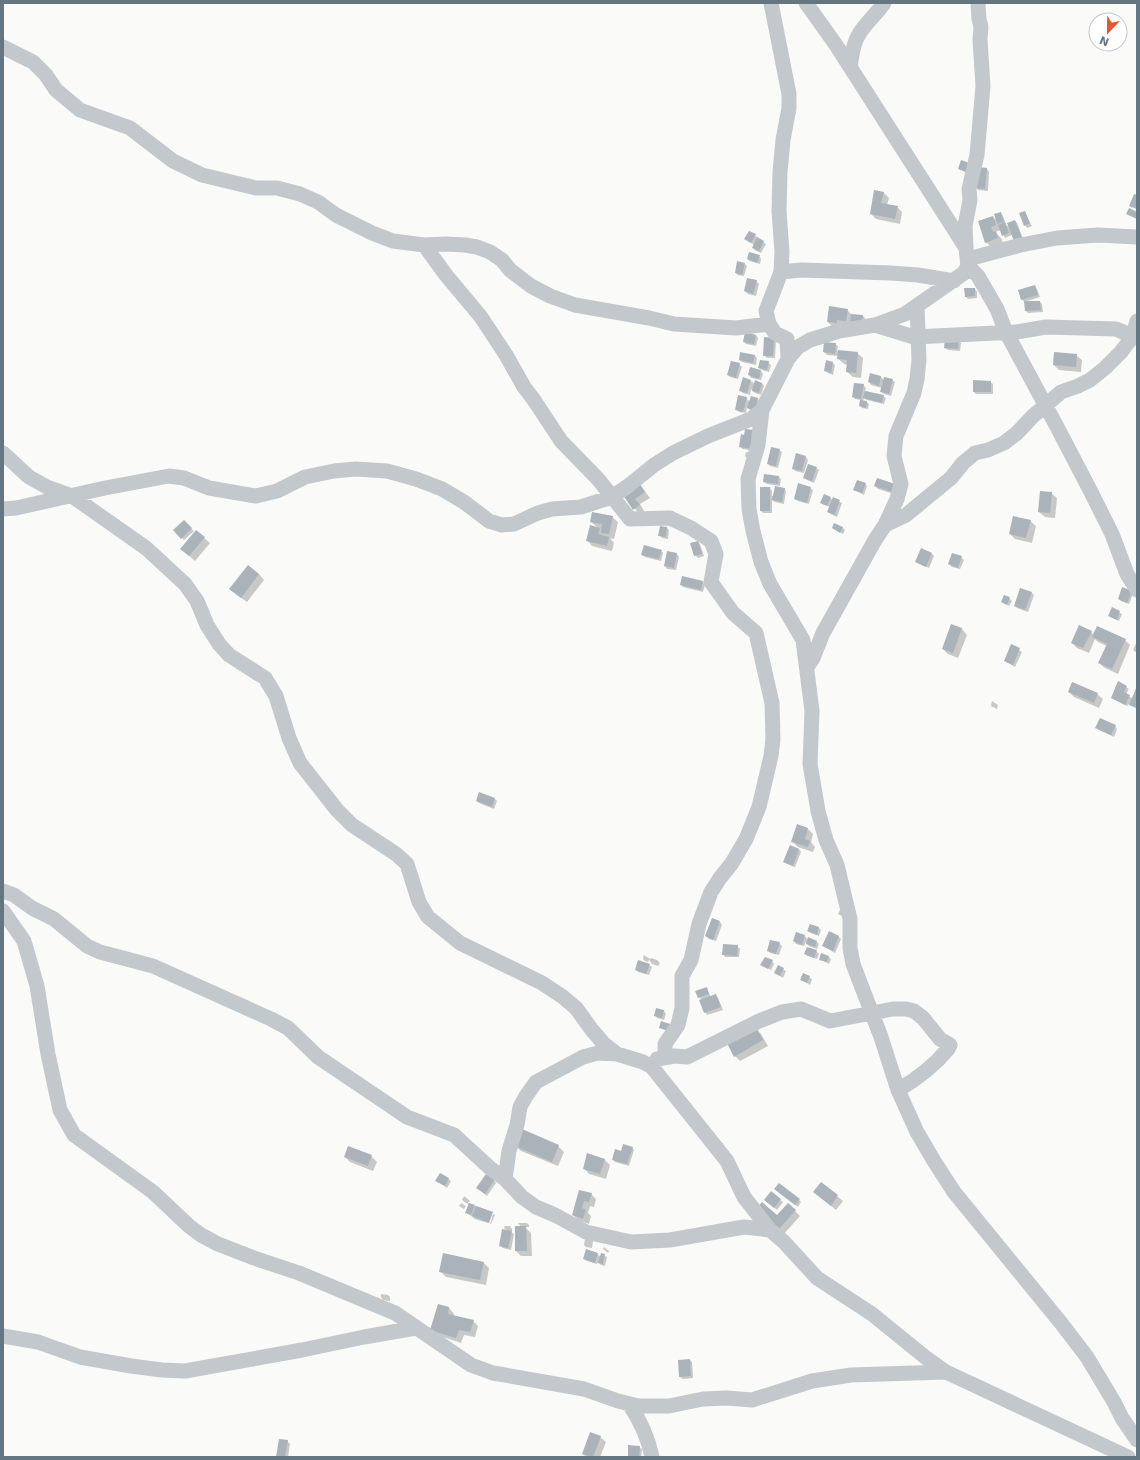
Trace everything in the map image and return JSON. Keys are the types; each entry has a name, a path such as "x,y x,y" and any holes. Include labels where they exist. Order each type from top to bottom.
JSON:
{"street":[{"path":"771,3 789,94 789,108 783,140 780,172 779,211 782,252 781,272 766,311 769,324 775,333 787,339 788,359"},
{"path":"806,3 850,67 997,309 1006,332 1112,534 1127,574 1137,590"},
{"path":"850,67 853,46 858,35 884,3"},
{"path":"978,3 981,27 980,39 983,86 977,155 969,189 970,200 965,226 967,258 964,273 905,314 875,325 839,331 810,340 798,347 788,359 762,410 758,446 748,479 749,509 761,562 770,584 803,640 812,711 810,764 818,812 826,840 837,865 850,919 850,948 852,964 872,1014 898,1090 917,1132 954,1192 1087,1357 1122,1418 1137,1440"},
{"path":"836,45 858,35"},
{"path":"3,47 33,62 46,75 56,90 80,110 130,128 173,162 202,175 256,188 277,188 300,194 318,202 336,215 372,233 393,241 424,246 446,244 477,247 490,252 502,260 510,270 531,286 550,296 575,305 674,324 736,328 769,324"},
{"path":"967,258 1057,238 1098,235 1137,237"},
{"path":"424,246 481,317 506,355 524,387 561,441 598,479 630,519 670,518 691,528 711,541 716,554 711,582 733,613 756,633 772,703 773,739 771,756 759,807 746,839 739,852 710,892 699,924 691,960 682,976 682,1008 678,1025 665,1044 665,1057"},
{"path":"781,272 801,270 891,273 918,275 954,281"},
{"path":"807,666 813,658 826,627 885,525 902,484 894,456 896,436 914,393 917,379 919,360 917,306"},
{"path":"885,525 906,515 951,478 962,463 975,453 988,450 1008,440 1018,433 1033,416 1061,392 1078,386 1095,376 1135,337 1137,321"},
{"path":"875,325 914,337 1006,332 1046,327 1116,329 1135,337"},
{"path":"3,509 16,508 105,488 169,476 184,478 209,488 256,496 277,491 305,477 334,471 356,469 387,470 416,479 442,489 464,502 489,521 502,525 514,524 538,513 581,507 612,497 654,465 673,453 708,436 751,419 762,410"},
{"path":"3,453 30,477 47,488 72,496 146,548 185,584 197,601 207,625 219,644 229,656 265,678 276,696 289,738 300,763 337,810 352,824 396,854 407,864 420,902 428,917 460,943 542,983 563,997 576,1008 604,1044 617,1054"},
{"path":"3,891 14,895 32,908 54,919 78,939 100,952 153,966 288,1028 318,1057 407,1118 454,1135 490,1168 505,1179 522,1197 536,1207 555,1215 586,1232 631,1242 670,1240 744,1227 770,1230"},
{"path":"3,911 24,940 37,986 48,1054 60,1110 74,1135 153,1192 189,1226 201,1235 225,1247 299,1273 395,1313 471,1365 493,1373 584,1389 638,1406 669,1406 703,1399 727,1398 752,1400 812,1381 851,1375 946,1372"},
{"path":"652,1067 657,1059 665,1057 687,1057 759,1021 782,1012 801,1009 830,1021 893,1009 906,1009 914,1011 923,1018 940,1039 950,1046 933,1066 898,1090"},
{"path":"505,1179 509,1151 520,1107 536,1082 583,1057 598,1053 617,1054 643,1062 652,1067 727,1161 744,1197 770,1230 784,1242 817,1278 872,1314 946,1372 1128,1457"},
{"path":"3,1336 38,1342 80,1357 131,1366 184,1371 416,1328"},
{"path":"629,1404 645,1432 652,1457"}],"building":[{"path":"961,160 972,164 968,173 958,169"},
{"path":"977,167 987,168 985,189 975,188"},
{"path":"874,190 884,192 881,203 898,206 895,219 870,214"},
{"path":"1134,194 1137,195 1137,209 1129,206"},
{"path":"1129,208 1137,212 1137,219 1126,214"},
{"path":"1025,211 1030,223 1024,226 1019,213"},
{"path":"1001,212 1004,222 997,224 994,214"},
{"path":"993,216 996,225 991,227 993,232 996,231 998,238 985,243 978,221"},
{"path":"1015,220 1022,238 1014,241 1007,223"},
{"path":"1005,222 1009,233 1002,236 998,225"},
{"path":"749,231 756,234 751,243 744,239"},
{"path":"757,237 764,241 759,251 752,248"},
{"path":"749,252 760,255 757,263 747,259"},
{"path":"737,261 745,263 742,275 735,273"},
{"path":"747,278 757,280 753,294 744,291"},
{"path":"1035,285 1038,295 1021,300 1018,290"},
{"path":"964,288 975,288 975,296 965,297"},
{"path":"1024,301 1040,301 1041,310 1025,311"},
{"path":"829,306 848,309 846,321 837,320 837,323 827,322"},
{"path":"851,314 863,315 862,325 850,324"},
{"path":"745,332 756,335 754,344 743,342"},
{"path":"764,337 774,338 773,356 763,356"},
{"path":"945,339 959,340 958,349 944,348"},
{"path":"824,342 836,343 835,354 823,352"},
{"path":"838,350 858,352 856,373 846,372 847,360 837,359"},
{"path":"740,352 755,355 753,363 739,360"},
{"path":"1054,352 1077,354 1076,367 1053,365"},
{"path":"760,360 769,361 767,370 758,368"},
{"path":"826,360 833,362 831,373 824,371"},
{"path":"731,361 740,363 736,378 727,375"},
{"path":"750,367 761,370 759,379 748,375"},
{"path":"870,373 881,376 879,386 868,382"},
{"path":"743,377 751,380 747,393 739,391"},
{"path":"884,377 893,379 889,394 880,392"},
{"path":"755,380 762,383 759,393 752,391"},
{"path":"973,380 991,381 991,392 973,392"},
{"path":"854,383 864,384 861,399 852,397"},
{"path":"865,391 884,395 882,403 863,398"},
{"path":"738,395 747,397 743,412 735,410"},
{"path":"751,396 758,398 755,411 747,408"},
{"path":"860,400 867,401 866,408 859,406"},
{"path":"745,429 755,430 752,449 739,447 741,434 744,435"},
{"path":"771,447 780,449 776,466 767,464"},
{"path":"796,453 806,456 802,471 792,469"},
{"path":"808,464 817,467 812,481 803,478"},
{"path":"764,474 779,476 778,484 763,482"},
{"path":"877,478 895,484 892,492 874,486"},
{"path":"857,480 866,483 862,493 853,490"},
{"path":"798,483 811,487 807,503 794,499"},
{"path":"640,484 645,492 635,499 640,505 633,510 623,495"},
{"path":"775,486 785,488 782,502 772,500"},
{"path":"760,487 770,487 770,511 760,511"},
{"path":"1040,491 1052,492 1050,513 1038,512"},
{"path":"824,494 831,497 827,506 820,503"},
{"path":"833,497 840,500 835,515 827,512"},
{"path":"592,512 613,516 609,534 601,533 602,524 590,522"},
{"path":"1013,516 1031,520 1026,538 1009,534"},
{"path":"184,520 192,528 181,539 173,530"},
{"path":"834,523 843,527 840,533 832,528"},
{"path":"590,525 600,528 598,534 609,537 607,546 586,541"},
{"path":"660,526 667,527 666,537 658,536"},
{"path":"196,530 205,537 189,556 180,549"},
{"path":"698,541 702,554 694,556 690,543"},
{"path":"644,545 662,550 659,559 641,555"},
{"path":"921,548 932,553 926,567 915,562"},
{"path":"667,551 677,553 674,568 664,566"},
{"path":"952,553 962,556 958,568 948,564"},
{"path":"248,565 259,574 241,598 229,589"},
{"path":"682,576 703,581 701,590 680,585"},
{"path":"1122,587 1132,591 1127,603 1118,599"},
{"path":"1020,588 1032,592 1025,610 1014,606"},
{"path":"1004,595 1010,597 1007,605 1001,602"},
{"path":"1112,607 1120,611 1117,620 1108,616"},
{"path":"951,624 962,628 953,653 942,649"},
{"path":"1079,625 1092,631 1083,648 1071,643"},
{"path":"1097,626 1126,639 1112,669 1098,663 1107,644 1092,637"},
{"path":"1011,644 1020,648 1013,665 1004,661"},
{"path":"1118,681 1127,686 1124,692 1130,695 1125,705 1111,698"},
{"path":"1072,682 1098,693 1094,703 1068,692"},
{"path":"1137,686 1137,708 1129,705"},
{"path":"1100,718 1116,725 1111,735 1095,728"},
{"path":"479,792 495,798 492,807 476,801"},
{"path":"797,824 808,828 805,839 810,841 808,847 791,842"},
{"path":"790,845 799,849 793,866 783,862"},
{"path":"712,918 720,921 713,940 705,936"},
{"path":"810,924 819,927 817,935 807,931"},
{"path":"829,931 839,936 833,951 822,946"},
{"path":"796,932 805,935 802,945 793,941"},
{"path":"808,937 817,941 815,947 806,944"},
{"path":"770,940 780,942 776,954 767,951"},
{"path":"723,944 738,945 737,956 722,955"},
{"path":"807,947 817,950 814,958 804,954"},
{"path":"821,953 829,956 827,962 819,960"},
{"path":"765,957 773,960 768,969 760,965"},
{"path":"638,960 650,964 646,974 635,970"},
{"path":"778,965 784,968 780,976 774,973"},
{"path":"803,973 810,976 807,983 800,980"},
{"path":"707,987 709,994 698,998 695,991"},
{"path":"716,994 721,1007 704,1013 699,1000"},
{"path":"656,1008 664,1010 662,1018 654,1016"},
{"path":"661,1021 670,1024 668,1031 659,1028"},
{"path":"756,1027 763,1040 734,1057 727,1043"},
{"path":"522,1129 559,1145 552,1162 515,1146"},
{"path":"623,1144 633,1147 627,1164 612,1160 615,1149 621,1151"},
{"path":"348,1146 372,1155 368,1166 344,1157"},
{"path":"587,1153 605,1159 600,1174 583,1169"},
{"path":"440,1173 449,1178 445,1186 435,1181"},
{"path":"486,1174 495,1179 485,1194 476,1188"},
{"path":"821,1182 838,1195 831,1206 813,1192"},
{"path":"779,1183 800,1199 795,1205 774,1189"},
{"path":"579,1190 592,1193 589,1202 584,1201 582,1208 586,1210 583,1219 572,1215"},
{"path":"771,1191 781,1199 774,1208 764,1200"},
{"path":"762,1202 777,1215 788,1203 796,1210 778,1230 755,1210"},
{"path":"469,1203 475,1205 471,1215 465,1213"},
{"path":"476,1206 493,1212 489,1223 472,1216"},
{"path":"515,1226 526,1226 527,1251 515,1251"},
{"path":"502,1229 512,1231 508,1248 499,1246"},
{"path":"586,1249 598,1253 595,1263 583,1259"},
{"path":"443,1253 484,1262 480,1280 439,1272"},
{"path":"601,1253 605,1254 603,1264 598,1263"},
{"path":"438,1304 449,1307 448,1314 474,1320 470,1332 459,1330 456,1338 430,1330"},
{"path":"690,1359 691,1376 679,1377 678,1360"},
{"path":"590,1432 601,1436 593,1457 582,1454"},
{"path":"279,1439 288,1440 285,1457 276,1457"},
{"path":"628,1445 640,1446 639,1457 628,1457"}]}
